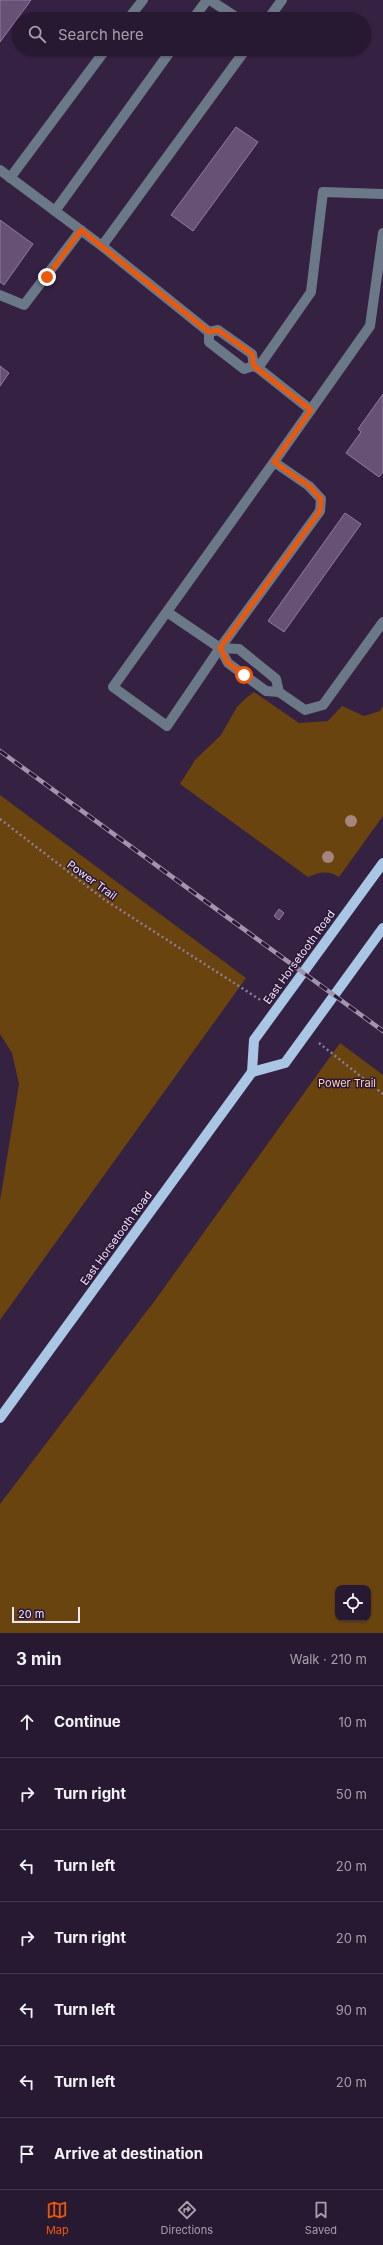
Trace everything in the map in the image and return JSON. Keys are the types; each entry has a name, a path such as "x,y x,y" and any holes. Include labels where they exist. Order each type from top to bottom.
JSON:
{"main road":[{"name":"East Horsetooth Road","path":"0,1418 252,1072 254,1040 383,863"},
{"path":"252,1072 285,1063 383,928"}],"lane":[{"path":"134,12 143,0"},
{"path":"199,12 209,0 228,12"},
{"path":"273,12 282,0"},
{"path":"10,178 101,56"},
{"path":"56,211 167,56"},
{"path":"102,246 241,56"},
{"path":"0,170 102,246 209,332"},
{"path":"209,332 209,342 244,369 256,367 311,292 323,192 383,194"},
{"path":"0,295 24,305 81,230"},
{"path":"274,462 309,486 321,499 320,511 220,648 167,726 113,687 370,326 383,233"},
{"path":"209,332 218,330 252,354 256,367 311,410"},
{"path":"166,612 220,648 228,663 266,691 279,692 305,710 323,705 383,622"},
{"path":"220,648 239,649 276,679 279,692"}],"path":[{"name":"Power Trail","path":"0,819 106,900 259,999"},
{"path":"321,1044 383,1094"}],"green space":[{"path":"254,692 299,723 328,721 342,706 364,716 380,711 383,706 383,816 339,877 331,873 324,872 308,877 180,784 195,760 221,735 237,707"},
{"path":"0,795 246,978 0,1320 0,1201 19,1084 12,1053 0,1034"},
{"path":"340,1043 383,1075 383,1633 0,1633 0,1504 156,1299"}],"building":[{"path":"0,0 31,0 22,12 12,12 12,26 0,42"},
{"path":"236,127 258,142 193,231 171,215"},
{"path":"0,220 33,244 4,285 0,282"},
{"path":"0,366 9,373 0,386"},
{"path":"383,394 383,472 379,477 346,453 361,432 358,429"},
{"path":"345,513 361,524 284,632 268,621"},
{"path":"279,909 284,913 279,920 274,916"}],"railway":[{"path":"0,751 383,1031"}],"route":[{"path":"47,277 81,230 209,332 218,330 252,354 254,366 311,410 274,462 309,486 321,499 320,511 220,648 228,663 244,675"}]}
